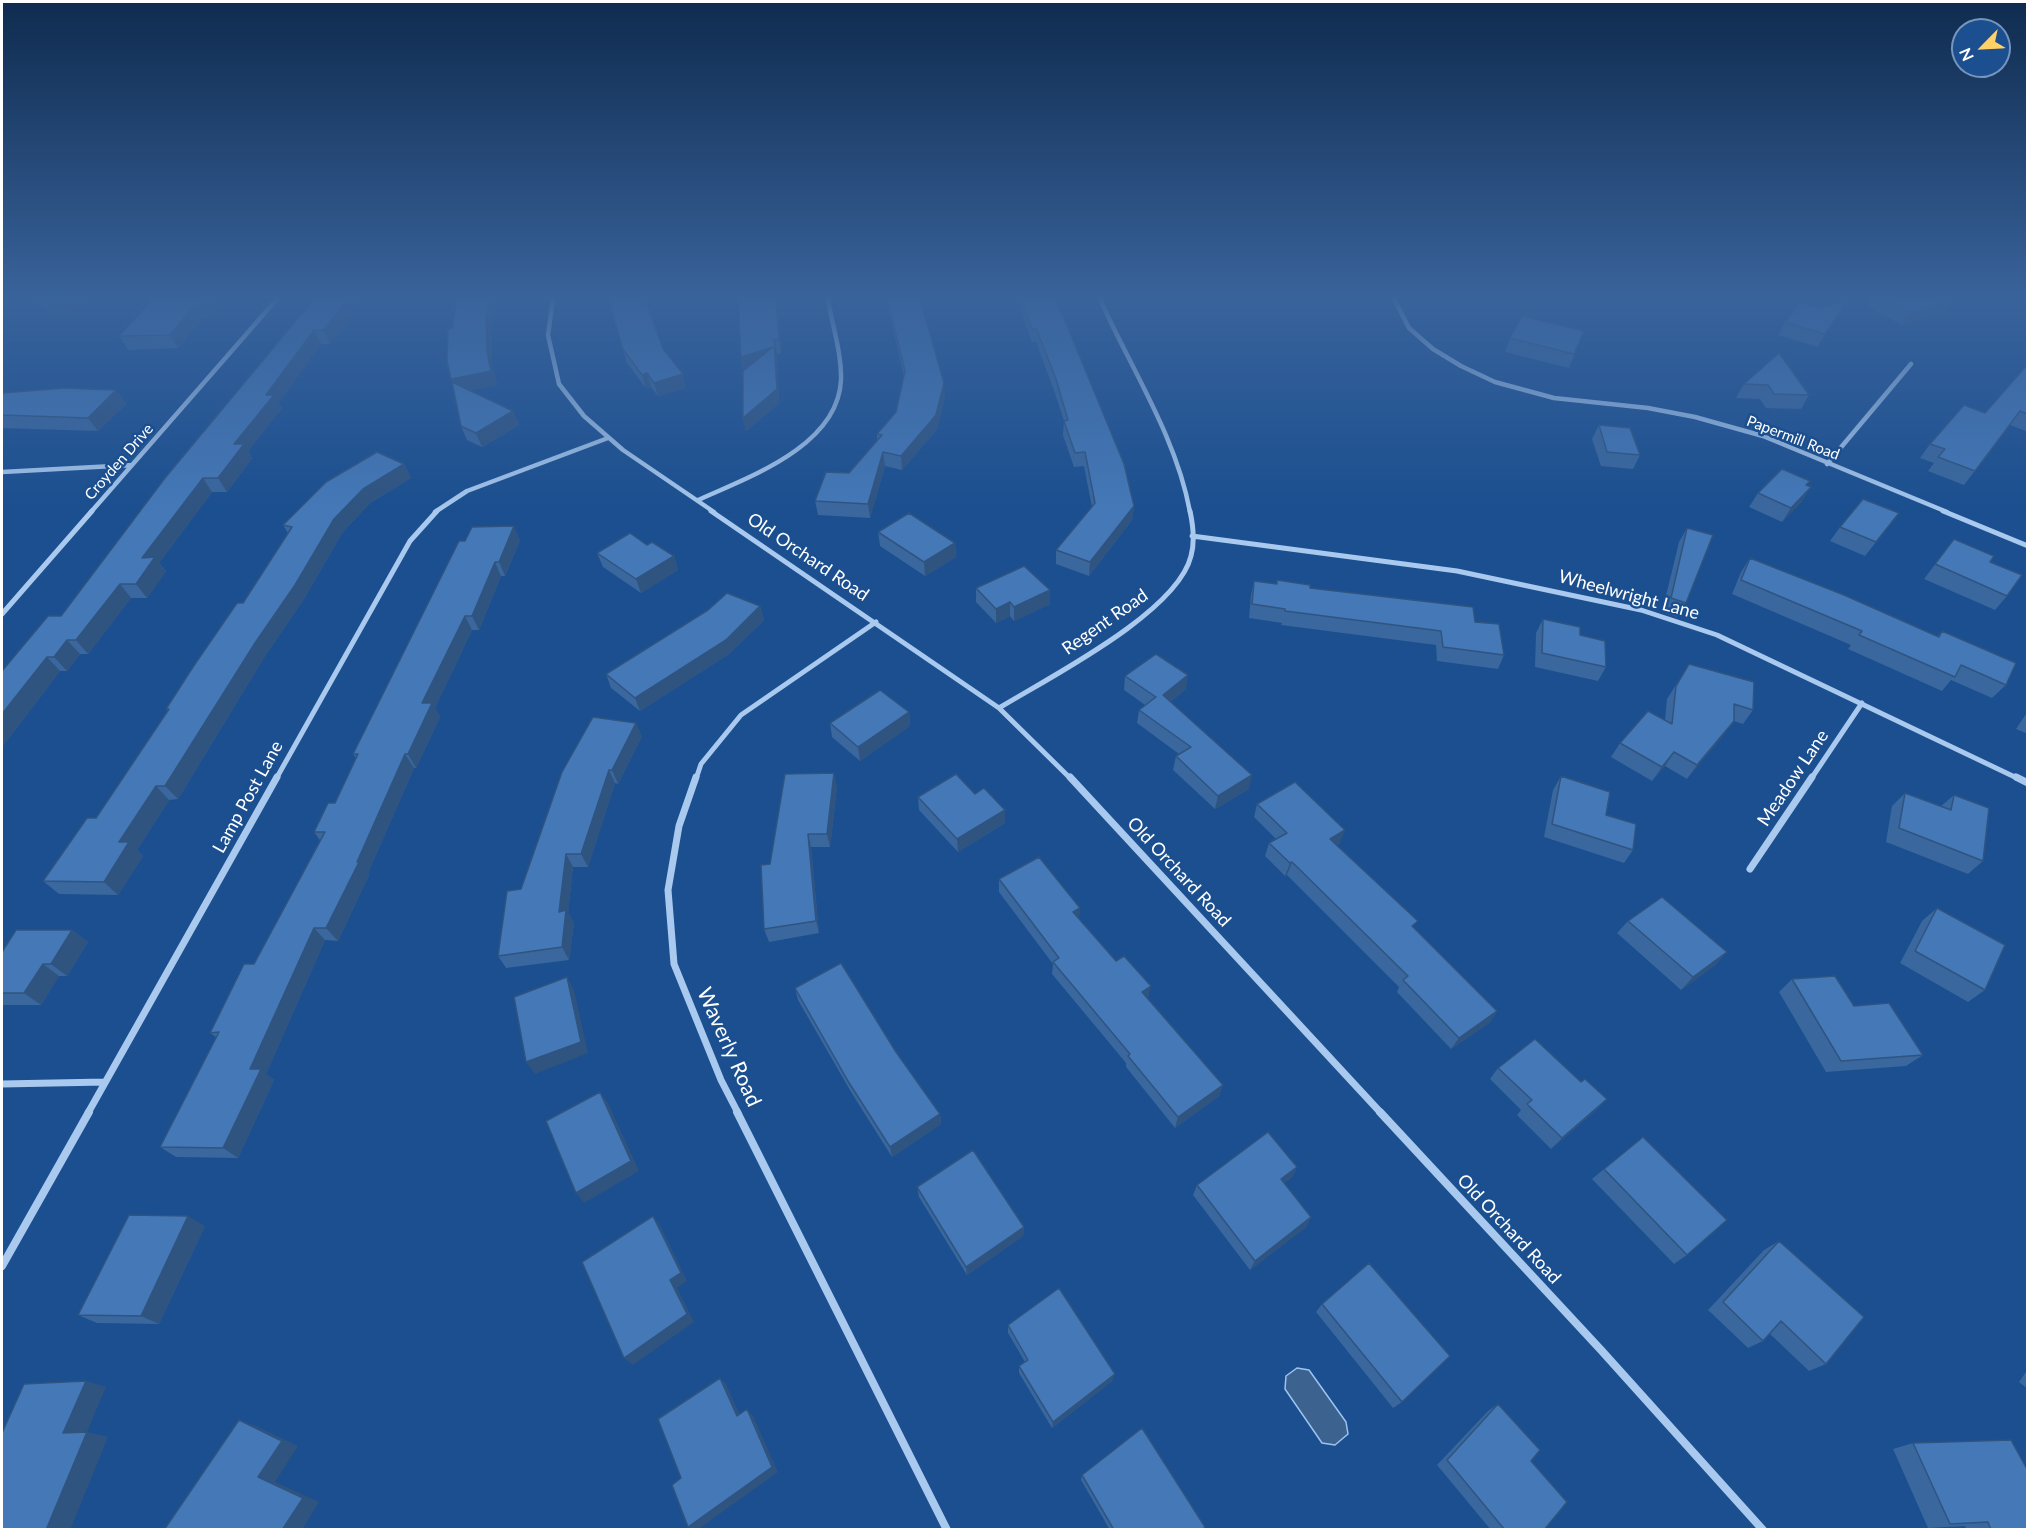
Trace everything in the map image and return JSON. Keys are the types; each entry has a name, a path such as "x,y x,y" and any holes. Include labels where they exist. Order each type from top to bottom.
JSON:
{"street":[{"name":"Croyden Drive","path":"2,614 214,370"},
{"name":"Old Orchard Road","path":"556,370 559,384 584,416 608,438 999,708 1059,766 1601,1350 1763,1530"},
{"path":"698,500 783,460 815,435 835,410 842,382 840,370"},
{"name":"Regent Road","path":"999,708 1146,614 1174,588 1192,556 1191,511 1172,451 1134,370"},
{"name":"Papermill Road","path":"1471,370 1496,382 1554,398 1648,408 1695,417 1763,436 2028,546"},
{"path":"1827,464 1906,370"},
{"name":"Lamp Post Lane","path":"2,1266 410,541 435,512 467,491 608,438"},
{"path":"2,472 132,465"},
{"name":"Wheelwright Lane","path":"1192,536 1457,571 1641,610 1717,635 2028,783"},
{"name":"Waverly Road","path":"876,622 741,715 701,764 679,826 668,890 674,964 721,1080 947,1530"},
{"name":"Meadow Lane","path":"1750,869 1862,703"},
{"path":"2,1084 105,1082"}],"water":[{"path":"1297,1368 1309,1370 1346,1422 1348,1434 1335,1445 1322,1443 1285,1389 1286,1376"}],"building":[{"path":"255,370 284,370 266,395 274,395 234,444 244,444 218,478 203,478 142,558 155,557 136,584 120,584 76,640 67,640 54,657 47,657 2,714 2,671 48,616 61,616 165,478"},
{"path":"449,370 491,371 451,379"},
{"path":"639,370 680,370 683,374 654,383 647,373 642,375"},
{"path":"776,370 777,389 743,418 743,371"},
{"path":"940,370 944,383 936,415 901,456 883,452 868,504 815,501 826,472 849,473 882,435 877,434 896,412 905,371"},
{"path":"1053,370 1085,370 1124,464 1134,506 1090,562 1056,550 1095,503 1085,452 1075,453 1064,421 1068,420"},
{"path":"1759,370 1791,370 1809,395 1774,394 1768,385 1744,384"},
{"path":"2022,370 2028,370 2028,414 2020,411 1975,471 1938,457 1945,449 1930,444 1964,405 1985,413"},
{"path":"452,382 513,411 476,433 461,426"},
{"path":"64,388 116,390 88,418 2,415 2,393"},
{"path":"1599,425 1630,428 1640,455 1607,452"},
{"path":"377,452 404,464 363,489 334,519 295,585 255,643 165,786 156,786 119,842 129,842 104,882 43,881 87,818 96,818 169,709 166,709 193,667 237,603 243,603 292,527 283,525 326,482"},
{"path":"1782,469 1810,481 1806,485 1811,487 1791,508 1758,493"},
{"path":"1863,499 1899,513 1876,542 1840,527"},
{"path":"909,513 955,543 924,562 878,532"},
{"path":"514,526 499,562 495,562 472,616 465,616 422,703 432,703 408,754 405,754 357,862 359,862 326,928 314,928 250,1069 261,1069 223,1148 160,1147 219,1032 210,1033 244,964 254,964 325,832 314,832 328,803 335,803 358,754 353,754 459,541 465,541 472,527"},
{"path":"1687,528 1713,535 1686,603 1671,598"},
{"path":"630,533 647,545 652,542 674,556 636,579 597,553"},
{"path":"1954,539 1994,556 1990,562 2022,575 2007,596 1935,564"},
{"path":"1750,558 1844,595 1939,637 1942,631 2016,663 2006,685 1961,665 1955,677 1859,635 1862,631 1741,580"},
{"path":"1024,566 1050,590 1014,607 1010,602 996,609 976,588"},
{"path":"1277,580 1310,585 1310,588 1473,607 1475,622 1499,624 1504,655 1443,647 1441,631 1285,611 1285,609 1252,604 1254,581 1277,584"},
{"path":"727,593 760,606 726,640 635,698 606,674 708,610"},
{"path":"1543,619 1580,627 1580,635 1605,641 1606,667 1542,653"},
{"path":"1156,654 1188,675 1163,695 1252,775 1218,796 1176,756 1191,747 1139,710 1156,697 1125,676"},
{"path":"1689,664 1754,682 1753,710 1734,704 1734,721 1697,765 1674,752 1662,767 1620,743 1648,711 1672,724 1676,686"},
{"path":"880,690 909,712 858,747 830,723"},
{"path":"593,717 636,723 612,770 609,770 581,854 566,854 559,912 566,910 562,947 498,956 507,891 521,889 562,772"},
{"path":"834,773 827,834 808,834 816,921 764,929 761,865 770,864 785,774"},
{"path":"956,774 975,794 984,788 1005,810 957,839 918,797"},
{"path":"1561,776 1610,792 1606,815 1636,824 1633,850 1552,824"},
{"path":"1295,782 1345,830 1330,839 1418,921 1412,926 1497,1011 1459,1038 1403,980 1408,976 1292,862 1290,863 1269,843 1287,833 1257,804"},
{"path":"1905,793 1951,810 1954,795 1989,808 1983,861 1899,828"},
{"path":"1039,857 1080,908 1073,912 1116,961 1124,956 1151,986 1142,992 1223,1085 1178,1117 1128,1056 1130,1054 1053,962 1059,958 999,879"},
{"path":"1662,897 1727,952 1693,977 1628,921"},
{"path":"1937,908 2005,945 1985,990 1915,951"},
{"path":"16,930 72,930 51,964 43,964 24,993 2,993 2,952"},
{"path":"841,963 896,1052 940,1114 890,1147 848,1081 795,988"},
{"path":"1835,976 1854,1006 1889,1003 1923,1055 1841,1061 1792,979"},
{"path":"567,977 581,1042 526,1062 514,997"},
{"path":"1535,1039 1581,1082 1585,1079 1607,1099 1562,1138 1527,1104 1532,1100 1498,1068"},
{"path":"600,1092 631,1161 576,1193 546,1121"},
{"path":"1268,1132 1297,1167 1281,1179 1311,1217 1255,1261 1197,1185"},
{"path":"1643,1137 1727,1220 1687,1255 1604,1169"},
{"path":"973,1150 1024,1227 966,1267 917,1187"},
{"path":"129,1215 188,1216 141,1316 78,1315"},
{"path":"653,1216 681,1273 670,1280 687,1314 624,1358 582,1262"},
{"path":"1779,1241 1864,1317 1826,1364 1781,1321 1763,1341 1723,1302"},
{"path":"1369,1263 1450,1356 1402,1402 1322,1304"},
{"path":"1059,1288 1115,1374 1053,1422 1019,1366 1028,1360 1008,1325"},
{"path":"720,1378 737,1416 747,1409 772,1467 688,1527 672,1485 681,1478 658,1419"},
{"path":"86,1381 63,1433 87,1432 46,1530 2,1530 2,1433 24,1384"},
{"path":"1498,1404 1540,1450 1531,1461 1567,1502 1544,1530 1505,1530 1447,1460"},
{"path":"239,1420 282,1441 258,1477 303,1498 282,1530 164,1530"},
{"path":"1142,1428 1205,1527 1202,1530 1114,1530 1082,1475"},
{"path":"2011,1440 2028,1471 2028,1530 1991,1530 1988,1522 1950,1524 1913,1443"}]}
